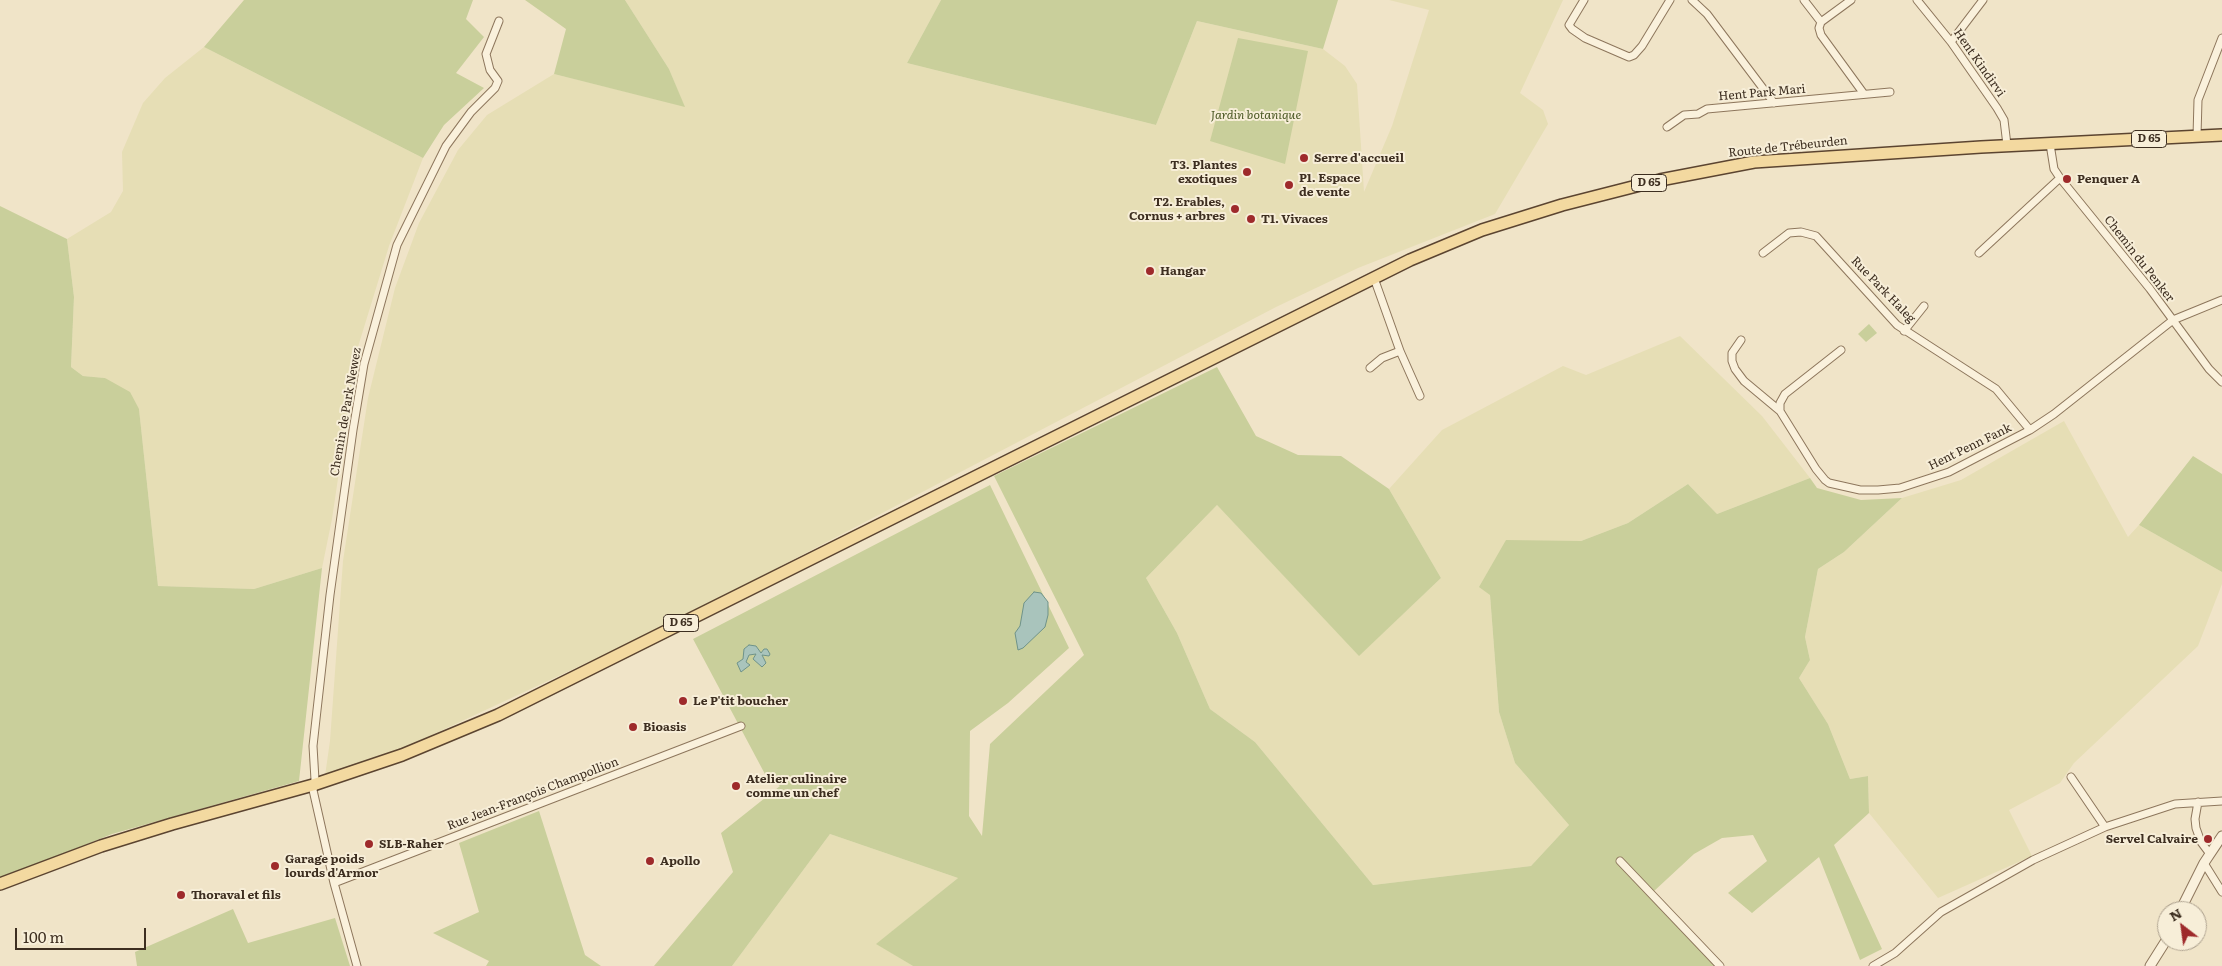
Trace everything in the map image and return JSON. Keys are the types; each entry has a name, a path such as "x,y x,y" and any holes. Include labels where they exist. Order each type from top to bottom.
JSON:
{"main road":[{"name":"Route de Trébeurden","path":"314,785 402,755 498,715 1410,260 1482,230 1562,205 1660,180 1754,162 2007,145 2222,135"},
{"name":"D 65","path":"0,884 118,840 314,785"}],"street":[{"path":"1584,0 1569,25 1572,29 1585,38 1629,57 1634,55 1642,46 1670,0"},
{"path":"1692,0 1707,14 1774,103"},
{"path":"1804,0 1821,22"},
{"path":"1851,0 1821,22 1819,28 1821,35 1864,94"},
{"name":"Hent Kindirvi","path":"1917,0 1952,42 2004,120 2007,145"},
{"path":"1952,42 1983,0"},
{"name":"Chemin de Park Newez","path":"314,785 313,746 330,595 364,364 397,245 446,146 471,112 495,88 498,81 490,70 486,54 499,21"},
{"path":"2197,136 2198,100 2222,38"},
{"name":"Hent Park Mari","path":"1667,128 1684,115 1698,114 1707,109 1890,92"},
{"name":"Chemin du Penker","path":"2050,144 2054,169 2060,178 2173,320 2209,369 2222,382"},
{"path":"1979,253 2060,178"},
{"name":"Rue Park Haleg","path":"1763,253 1789,233 1801,232 1816,236 1904,331 1996,389 2030,430"},
{"path":"1374,278 1400,351 1420,396"},
{"name":"Hent Penn Fank","path":"1741,340 1732,352 1732,362 1735,369 1744,381 1780,412 1822,477 1829,483 1860,490 1900,488 1932,479 1965,465 2030,430 2054,414 2173,320 2222,300"},
{"path":"1904,331 1924,306"},
{"path":"1780,412 1780,403 1785,394 1841,350"},
{"path":"1370,368 1382,358 1400,351"},
{"name":"Rue Jean-François Champollion","path":"334,883 741,726"},
{"path":"2071,777 2105,827"},
{"path":"314,785 313,790 334,883 357,966"},
{"path":"2198,802 2195,819 2196,828 2200,840 2210,854"},
{"path":"1873,966 1895,953 1928,923 1964,898 2032,860 2105,827 2175,804 2222,802"},
{"path":"2185,901 2204,863 2222,836"},
{"path":"1620,861 1720,966"},
{"path":"2204,863 2222,892"},
{"path":"2150,966 2159,951"}],"green space":[{"path":"244,0 473,0 466,19 484,37 456,73 484,88 444,125 423,158 204,47"},
{"path":"525,0 625,0 669,69 685,107 554,74 566,29"},
{"path":"625,0 941,0 907,63 1156,125 1197,21 1323,49 1345,66 1357,84 1364,192 1392,126 1429,10 1389,0 1563,0 1520,93 1543,110 1548,124 1495,214 1358,268 1276,307 670,624 404,748 325,776 330,741 343,561 368,398 395,288 419,223 458,150 487,115 554,74 684,106 669,69"},
{"path":"941,0 1338,0 1323,49 1197,21 1156,125 907,63"},
{"name":"Jardin botanique","path":"1238,38 1308,51 1285,164 1210,141"},
{"path":"204,47 423,158 389,246 357,350 332,519 322,568 254,589 158,586 139,409 105,378 83,376 71,367 74,297 67,239 111,212 123,191 122,152 143,103 165,78"},
{"path":"0,206 67,239 74,297 71,367 83,376 105,378 130,392 139,409 158,586 254,589 322,568 299,781 112,834 0,879"},
{"path":"1869,324 1877,333 1866,342 1858,334"},
{"path":"1680,336 1762,416 1810,478 1717,514 1688,484 1628,523 1581,541 1506,541 1490,595 1499,712 1515,763 1569,825 1531,866 1373,885 1255,742 1210,709 1177,633 1146,578 1217,505 1359,655 1441,578 1389,489 1442,430 1563,366 1586,375"},
{"path":"1217,367 1256,436 1298,455 1341,456 1389,489 1441,578 1359,656 1217,505 1146,578 1177,633 1210,709 1255,742 1373,885 1531,866 1569,825 1515,763 1499,712 1490,595 1479,587 1506,540 1581,541 1628,523 1688,484 1717,514 1810,478 1817,488 1861,500 1902,498 1844,552 1818,569 1805,637 1810,660 1799,678 1828,724 1850,779 1868,776 1869,813 1834,845 1882,949 1860,960 1819,857 1752,913 1728,893 1767,861 1753,835 1722,838 1694,854 1653,892 1722,966 913,966 876,944 958,878 830,834 732,966 654,966 733,872 721,833 780,786 766,776 693,639 990,485 1069,648 1008,703 970,731 969,816 982,836 990,744 1084,655 994,476"},
{"path":"2064,421 2128,537 2139,525 2222,572 2222,584 2198,646 2074,763 2060,783 2009,810 2032,856 1938,898 1869,813 1868,776 1850,779 1828,724 1799,678 1810,660 1805,637 1818,569 1844,552 1902,498 1961,480"},
{"path":"2193,456 2222,474 2222,572 2139,525"},
{"path":"539,811 585,955 601,966 486,966 489,961 433,933 479,912 459,843"},
{"path":"830,834 958,878 877,944 913,966 732,966"},
{"path":"233,909 248,943 335,918 350,966 137,966 135,952"}],"water":[{"path":"1034,592 1041,593 1048,602 1048,615 1045,627 1023,648 1018,650 1015,633 1020,626 1024,603"},
{"path":"749,645 756,646 761,653 764,649 767,649 770,654 769,656 762,655 766,663 762,667 753,659 756,654 749,655 746,662 750,665 741,672 737,663 743,659 744,649"}],"place":[{"name":"Serre d'accueil","path":"1304,158"},
{"name":"T3. Plantes exotiques","path":"1247,172"},
{"name":"Penquer A","path":"2067,179"},
{"name":"P1. Espace de vente","path":"1289,185"},
{"name":"T2. Erables, Cornus + arbres","path":"1235,209"},
{"name":"T1. Vivaces","path":"1251,219"},
{"name":"Hangar","path":"1150,271"},
{"name":"Le P'tit boucher","path":"683,701"},
{"name":"Bioasis","path":"633,727"},
{"name":"Atelier culinaire comme un chef","path":"736,786"},
{"name":"Servel Calvaire","path":"2208,839"},
{"name":"SLB-Raher","path":"369,844"},
{"name":"Apollo","path":"650,861"},
{"name":"Garage poids lourds d'Armor","path":"275,866"},
{"name":"Thoraval et fils","path":"181,895"}]}
